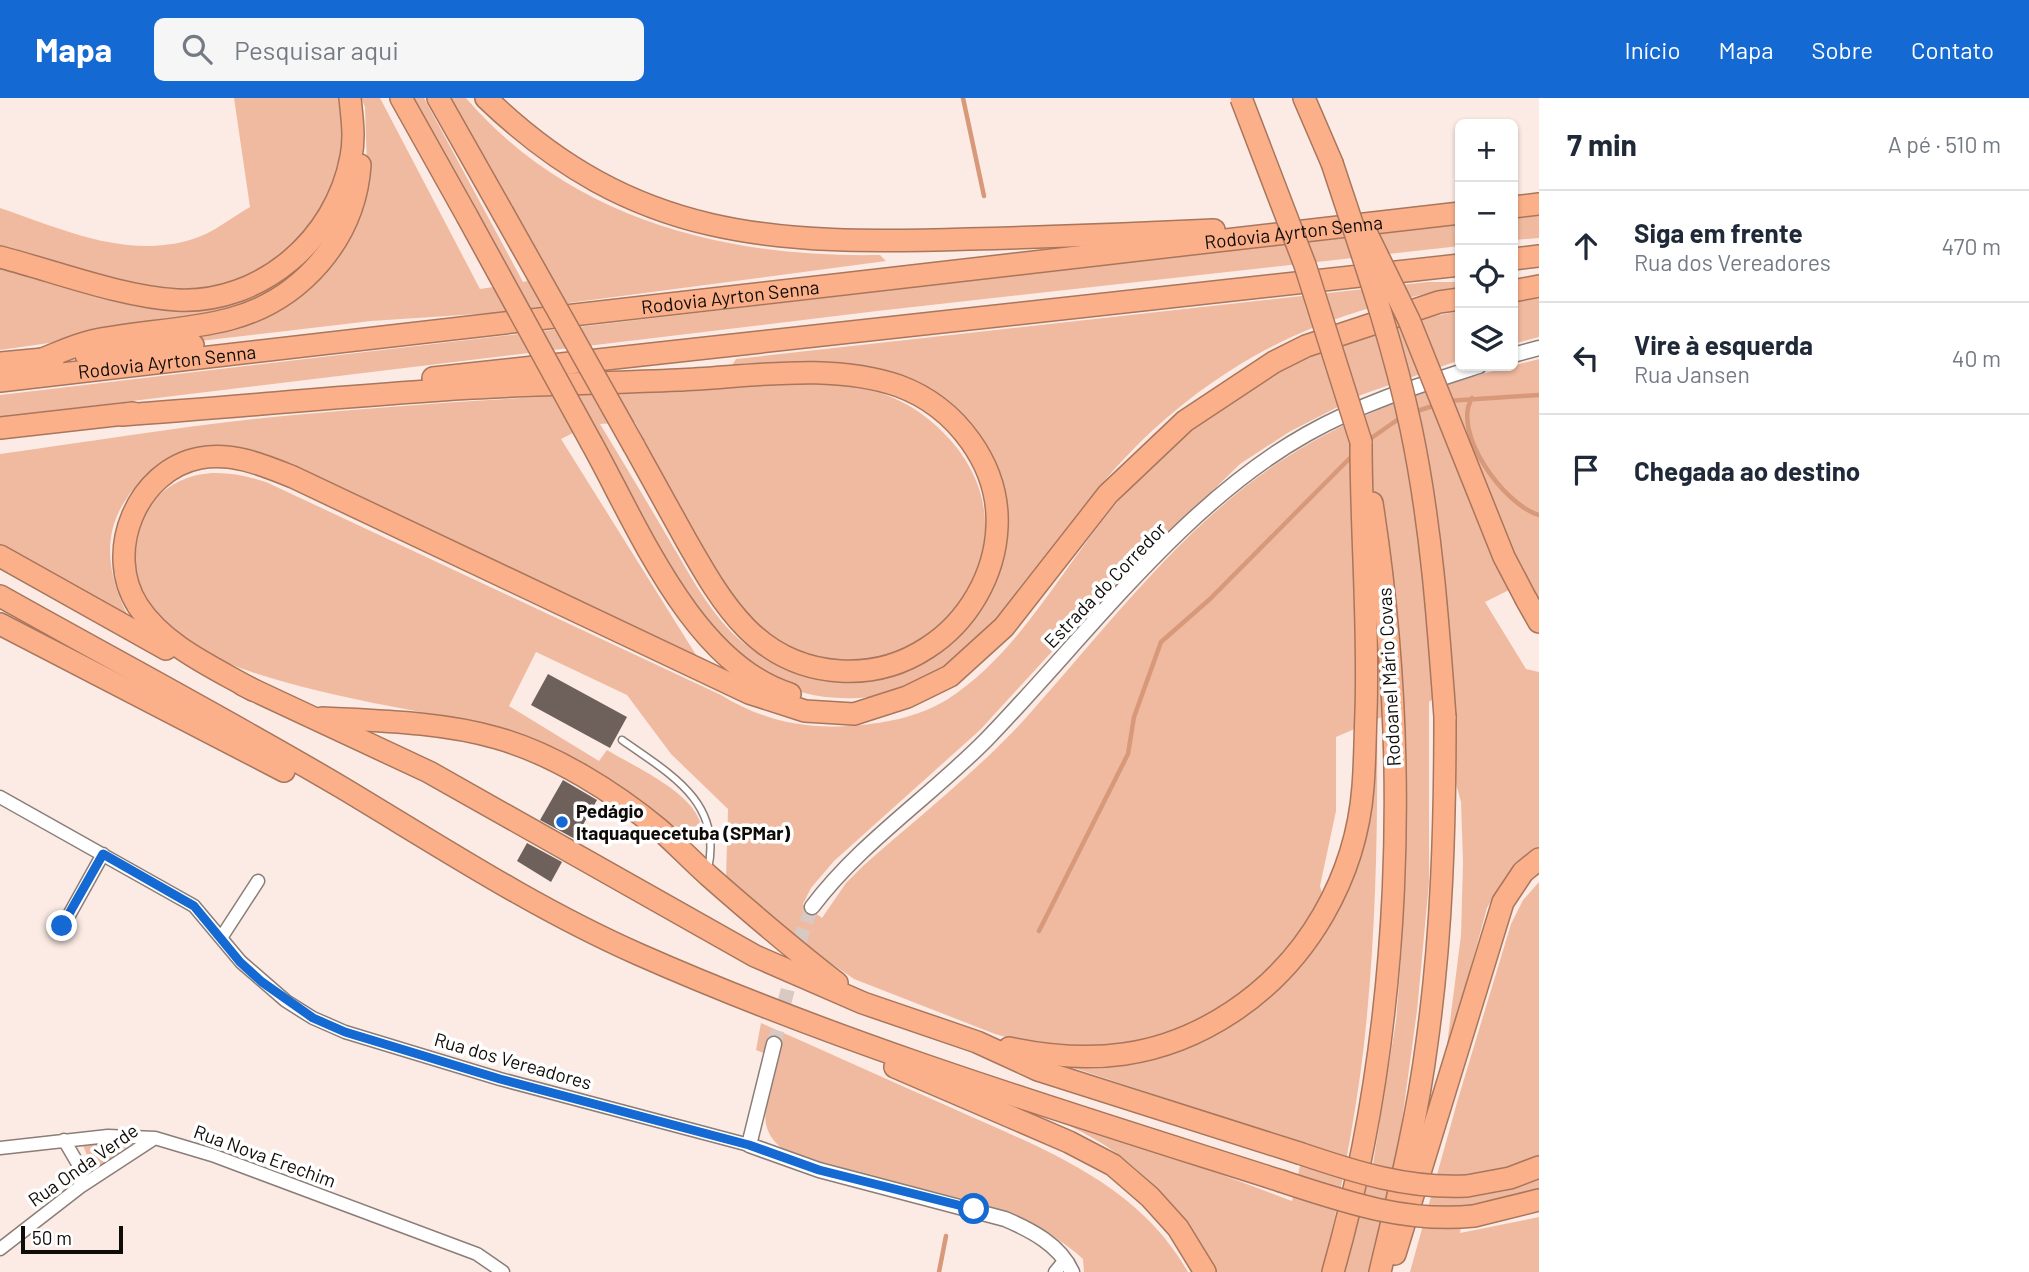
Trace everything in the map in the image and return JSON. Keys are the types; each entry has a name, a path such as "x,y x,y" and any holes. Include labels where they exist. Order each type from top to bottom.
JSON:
{"highway":[{"path":"401,98 672,588 711,642 755,678 807,699 842,705 886,702"},
{"path":"122,415 473,388 797,375 851,376 898,386 919,395 938,408 971,440 982,459 998,514 993,558 980,592 935,643 917,655 879,669 853,672 800,665 757,638 719,598 634,446 503,213 438,98"},
{"path":"486,98 538,143 578,171 621,195 669,214 782,239 890,242 1096,236 1408,219"},
{"name":"Rodoanel Mário Covas","path":"1241,98 1301,254 1361,442 1383,579 1394,743 1385,993 1371,1115 1333,1272"},
{"path":"1304,98 1332,163 1409,320 1504,557 1539,622"},
{"path":"0,257 153,298 203,300 252,285 296,256 315,237 330,214 351,158 354,133 351,103"},
{"path":"42,359 90,342 230,319 259,309 290,290 330,252 354,203 362,142 351,103"},
{"path":"1332,163 1384,320 1411,426 1426,510 1445,717 1442,859 1427,1042 1409,1150 1380,1272"},
{"path":"1518,206 1539,204"},
{"name":"Rodovia Ayrton Senna","path":"0,381 1455,214"},
{"path":"1518,258 1539,256"},
{"path":"0,428 615,357 1455,266"},
{"path":"1518,290 1539,286"},
{"path":"253,690 181,648 154,626 127,587 123,563 124,539 140,500 176,466 201,458 228,457 256,462 774,702 832,715 854,714 929,688 972,660 1004,627 1108,494 1185,421 1274,362 1306,346 1439,302 1455,300"},
{"path":"0,363 279,338 370,340"},
{"path":"977,1042 1070,1059 1105,1058 1154,1048 1190,1035 1249,1001 1277,978 1320,921 1334,895 1351,847 1363,787 1368,657 1361,519 1361,442"},
{"path":"0,556 170,651 429,772 730,943 863,1003 977,1042 1038,1070 1385,1181 1438,1188 1467,1186 1510,1178 1539,1167"},
{"path":"0,596 326,779 476,868"},
{"path":"0,624 476,868 606,939 769,1009 1007,1093 1386,1213 1428,1219 1474,1216 1539,1200"},
{"path":"311,718 395,722 472,732 529,750 630,807 786,943 863,1003"},
{"path":"1388,1272 1405,1230 1503,902 1523,872 1539,859"},
{"path":"769,1009 806,1030 1069,1142 1113,1166 1150,1197 1178,1228 1205,1272"}],"street":[{"path":"1518,354 1539,348"},
{"name":"Estrada do Corredor","path":"813,908 847,868 985,740 1159,554 1247,475 1305,435 1348,412 1465,371"},
{"name":"Rua dos Vereadores","path":"0,797 194,906 240,962 286,1001 313,1018 345,1032 500,1079 749,1145 819,1170 1005,1219 1029,1229 1069,1266"},
{"path":"62,926 103,854"},
{"path":"222,938 258,881"},
{"path":"749,1145 774,1044"},
{"name":"Rua Nova Erechim","path":"0,1148 108,1136 155,1138 212,1155 477,1254 503,1272"},
{"name":"Rua Onda Verde","path":"0,1249 80,1187 155,1138"},
{"path":"64,1140 81,1169 80,1187"},
{"path":"1055,1272 1069,1266"}],"lane":[{"path":"622,740 671,775 695,799 711,831 712,851 707,874"}],"shaded area":[{"path":"234,98 338,98 344,142 331,195 301,242 251,278 182,293 138,287 0,248 0,208 71,233 119,244 144,246 168,245 193,239 250,207"},
{"path":"361,98 380,98 480,289 506,285 405,98 424,98 523,282 546,276 443,98 466,98 508,140 553,174 603,202 655,223 709,239 765,249 880,255 886,261 493,313 371,321 165,345 303,286 367,168 365,107"},
{"path":"1539,214 1539,238 1518,240 1518,216"},
{"path":"1455,224 1455,247 877,311 0,417 0,395"},
{"path":"335,230 277,294 211,320 0,350 0,264 188,307"},
{"path":"1427,282 1455,282 1455,288 1373,307 1296,335 1223,375 1188,400 1128,455 1104,481 973,645 935,675 906,688 875,696 821,696 788,688 759,673 734,654 690,603 585,427 561,439 703,666 314,480 271,462 235,453 203,453 172,460 146,476 125,501 113,529 110,558 116,587 128,616 0,547 0,454 212,424 378,408 768,384 847,386 895,398 933,423 973,475 985,529 973,580 943,623 899,653 847,665 792,654 739,615 721,588 635,422 600,424 696,586 715,614 750,648 794,672 825,680 842,681 875,678 929,656 966,621 988,577 994,529 985,481 962,437 924,401 872,377 851,372 753,369 682,372 732,365 736,359"},
{"path":"1539,298 1539,337 1518,343 1518,301"},
{"path":"1455,312 1455,362 1361,395 1289,432 1240,464 1090,610 980,730 834,861 811,888 803,904 822,918 846,883 1005,740 1146,580 1212,514 1247,485 1313,441 1375,411 1473,377 1495,371 1518,371 1518,365 1539,359 1539,617 1519,585 1485,602 1526,669 1539,672 1539,848 1509,875 1487,908 1445,1061 1461,935 1463,862 1461,802 1456,784 1448,688 1429,702 1429,883 1417,1011 1397,1157 1368,1272 1341,1272 1373,1164 1396,1021 1402,946 1404,708 1377,719 1375,886 1367,1011 1351,1136 1323,1272 1215,1272 1187,1228 1142,1174 1087,1135 1011,1099 1074,1119 1292,1201 1305,1144 1065,1065 1219,1031 1249,1012 1274,991 1323,934 1373,721 1336,737 1336,811 1320,886 1322,893 1311,917 1270,972 1219,1011 1168,1035 1090,1051 1036,1046 995,1034 854,979 778,927 726,879 728,809 671,754 627,695 536,652 509,706 599,761 607,750 674,790 694,811 700,822 691,834 680,835 611,785 526,735 323,692 270,678 222,661 182,639 153,613 133,564 135,533 144,513 175,483 204,474 250,477 266,482 766,716 797,724 830,727 886,722 936,706 971,682 993,662 1013,641 1129,489 1172,446 1215,412 1247,390 1314,355 1385,329"},
{"path":"1539,882 1539,1164 1467,1184 1465,1198 1505,1191 1539,1179 1539,1191 1464,1208 1460,1233 1539,1217 1539,1272 1410,1272 1458,1099 1511,924 1523,900"},
{"path":"761,1023 1020,1138 1084,1171 1142,1214 1167,1241 1188,1272 1084,1272 1083,1259 1061,1241 1011,1215 791,1154 778,1145 766,1124 767,1100 778,1059 756,1050"},
{"path":"133,1141 88,1178 89,1160 82,1143"}],"building":[{"path":"548,674 627,717 610,748 531,705"},
{"path":"563,780 597,800 575,839 540,820"},
{"path":"527,843 562,862 551,882 517,861"}],"waterway":[{"path":"963,98 984,196"},
{"path":"1447,401 1539,395"},
{"path":"1472,398 1467,412 1469,429 1484,466 1511,497 1539,515"},
{"path":"1414,412 1436,405"},
{"path":"1367,441 1403,416"},
{"path":"1039,931 1128,754 1134,717 1161,642 1210,599 1353,455"},
{"path":"939,1272 946,1236"}],"tunnel":[{"path":"774,1044 802,933 812,907"}],"place":[{"name":"Pedágio Itaquaquecetuba (SPMar)","path":"562,822"}],"route":[{"path":"62,926 103,854 194,906 240,962 262,982 313,1018 345,1032 500,1079 749,1145 819,1170 974,1209"}]}
